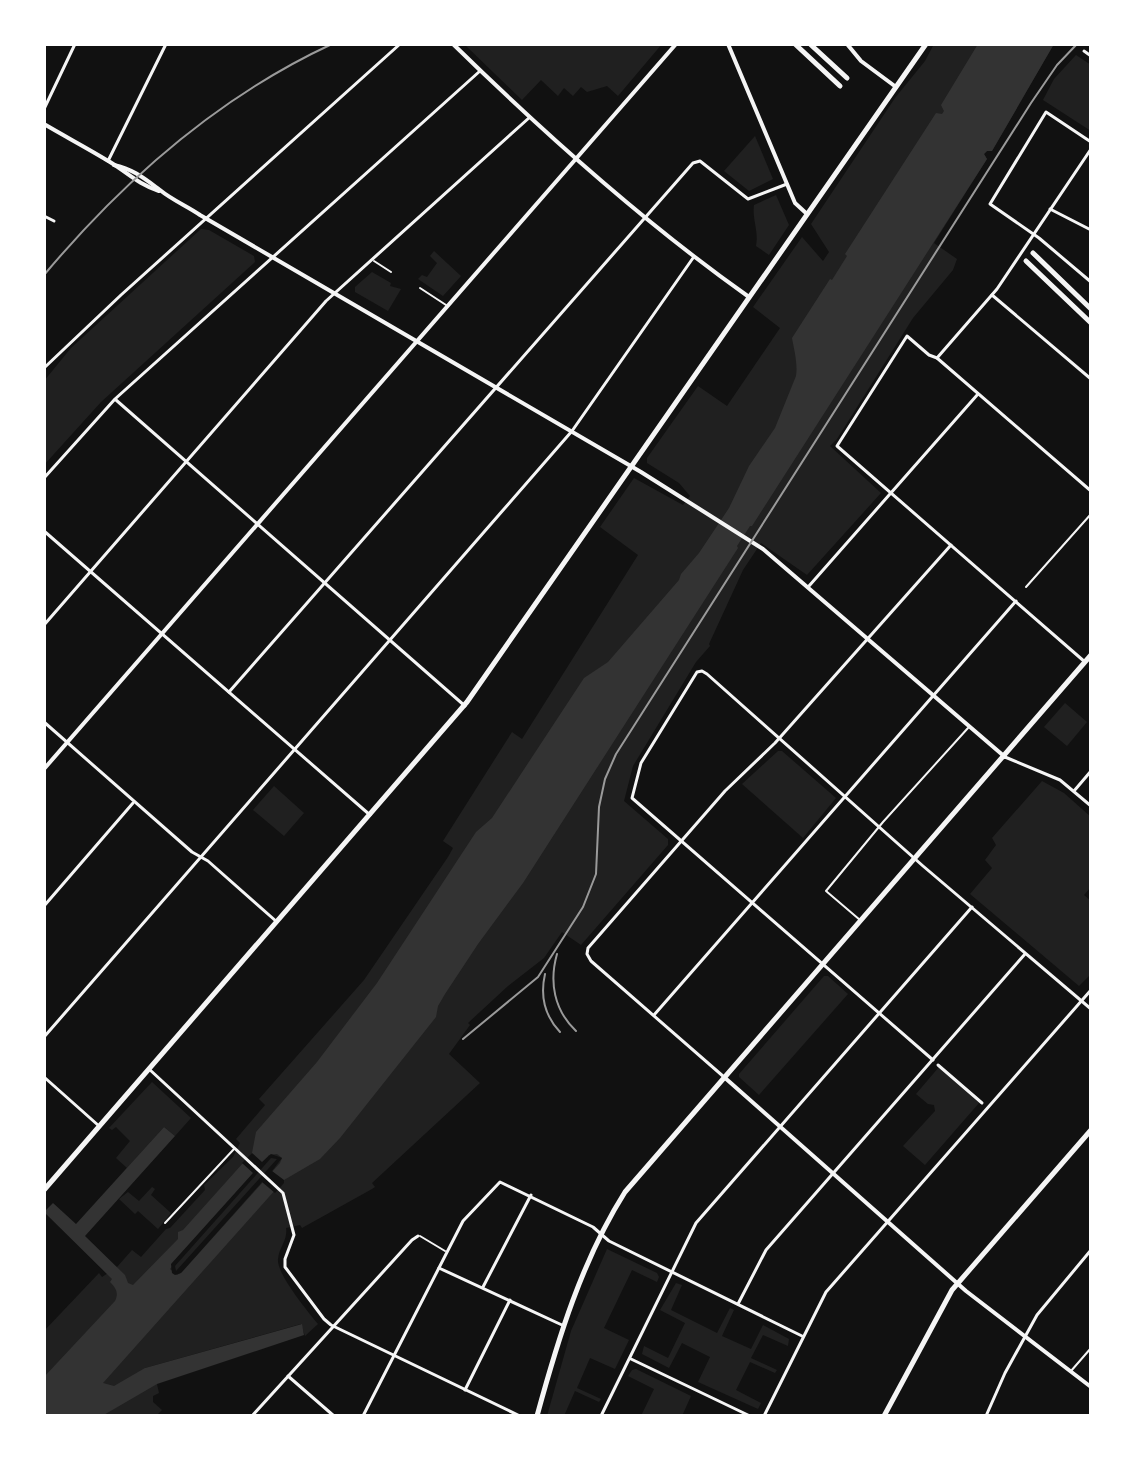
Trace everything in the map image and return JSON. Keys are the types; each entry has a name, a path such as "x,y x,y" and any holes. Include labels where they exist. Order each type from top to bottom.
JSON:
{"main road":[{"path":"795,44 840,86"},
{"path":"810,44 847,78"},
{"path":"44,1190 465,706 926,44"},
{"path":"1033,253 1091,309"},
{"path":"1026,261 1091,323"},
{"path":"537,1416 562,1325 601,1236 629,1187 1091,655"},
{"path":"884,1416 957,1283 1091,1130"}],"street":[{"path":"44,109 75,44"},
{"path":"108,161 166,44"},
{"path":"44,368 400,44"},
{"path":"453,44 576,159 693,258 749,297"},
{"path":"44,769 676,44"},
{"path":"730,44 796,205 807,214"},
{"path":"847,44 861,61 896,87"},
{"path":"1084,51 1091,56"},
{"path":"44,478 115,399 480,71"},
{"path":"1091,142 1046,112 990,204 1033,234 1091,282"},
{"path":"44,625 318,309 530,117"},
{"path":"44,124 145,186 162,191 632,466 745,537 809,586 1005,757 1057,778 1091,806"},
{"path":"937,358 992,295 1091,149"},
{"path":"229,692 697,161 745,199 787,184"},
{"path":"1050,209 1091,230"},
{"path":"44,216 54,221"},
{"path":"44,1037 572,431 693,258"},
{"path":"992,295 1091,379"},
{"path":"1085,662 837,446 907,336 937,358 1091,491"},
{"path":"809,586 978,394"},
{"path":"115,399 465,706"},
{"path":"44,531 370,815"},
{"path":"951,545 780,738 728,788 680,841 591,942 587,953 591,961 957,1283 1025,1339 1091,1387"},
{"path":"654,1015 1016,601"},
{"path":"933,1060 632,796 641,763 696,673 704,672 1091,1009"},
{"path":"44,722 277,922"},
{"path":"1074,791 1091,771"},
{"path":"44,906 134,802"},
{"path":"601,1416 698,1220 972,907"},
{"path":"738,1304 766,1250 1025,954"},
{"path":"764,1416 826,1292 1091,990"},
{"path":"938,1065 982,1103"},
{"path":"149,1069 279,1188 285,1198 294,1235 285,1267 324,1319 334,1327 520,1416"},
{"path":"44,1077 99,1126"},
{"path":"363,1416 463,1221 501,1182 593,1227 601,1236 802,1336"},
{"path":"483,1287 531,1195"},
{"path":"252,1416 418,1236"},
{"path":"986,1416 1007,1368 1044,1306 1091,1250"},
{"path":"439,1268 562,1325"},
{"path":"465,1390 510,1300"},
{"path":"629,1358 750,1416"},
{"path":"288,1376 334,1416"}],"lane":[{"path":"373,260 391,272"},
{"path":"420,288 448,306"},
{"path":"1026,587 1091,514"},
{"path":"861,921 826,891 969,726"},
{"path":"165,1223 235,1148"},
{"path":"418,1236 447,1252"},
{"path":"1071,1372 1091,1348"}],"shaded area":[{"path":"464,44 662,44 618,96 607,86 587,92 581,87 573,96 564,88 558,96 541,80 522,100"},
{"path":"934,44 1054,44 992,151 984,154 987,159 934,243 957,259 953,270 913,318 830,446 881,493 807,575 761,543 743,570 710,646 696,662 633,766 624,801 668,839 668,845 581,945 562,932 544,958 468,1023 470,1025 449,1054 480,1083 372,1183 375,1187 302,1228 300,1225 286,1228 279,1265 318,1324 305,1336 301,1324 145,1368 157,1384 159,1393 153,1396 153,1402 162,1410 156,1416 44,1416 44,1331 99,1273 102,1277 117,1267 132,1250 141,1257 205,1190 204,1185 233,1157 240,1143 236,1139 265,1105 259,1099 364,980 448,857 453,848 443,841 512,732 522,739 638,555 600,527 634,478 683,505 690,496 679,483 647,463 647,458 698,386 727,406 780,328 753,307 802,237 823,261 829,252 811,224"},
{"path":"978,44 1054,44 992,151 984,154 987,159 523,883 445,994 436,1017 340,1138 320,1159 284,1180 103,1383 114,1386 145,1368 302,1324 304,1335 157,1384 102,1416 44,1416 44,1377 115,1301 117,1293 110,1282 112,1279 44,1212 53,1203 76,1224 164,1127 175,1136 85,1236 133,1285 178,1239 178,1232 252,1153 256,1132 317,1062 377,983 476,832 492,818 584,678 608,662 679,580 729,508 749,466 775,428 796,376 792,338 832,280 847,256 845,254 936,113 942,114 944,111 941,105","holes":["277,1154 282,1158 182,1272 177,1275 170,1269 269,1155"]},
{"path":"1076,55 1091,65 1091,131 1043,100 1054,79"},
{"path":"755,136 773,179 749,191 724,171"},
{"path":"776,195 789,225 769,255 756,246 754,205"},
{"path":"201,229 209,230 254,256 255,262 101,402 44,465 44,381 71,348"},
{"path":"434,251 461,276 443,296 418,279 422,275 427,277 437,263 430,256"},
{"path":"372,272 391,283 390,286 401,289 388,311 355,292 355,287"},
{"path":"1065,703 1087,722 1067,746 1044,727"},
{"path":"778,751 782,751 836,798 803,838 742,784"},
{"path":"1042,781 1064,793 1091,817 1091,887 1084,895 1091,901 1091,974 1079,986 970,894 992,868 985,860 996,845 992,838"},
{"path":"274,786 304,813 284,836 253,810"},
{"path":"824,976 848,994 759,1095 739,1074"},
{"path":"939,1067 979,1103 925,1165 903,1146 935,1111 934,1105 916,1094"},
{"path":"152,1082 191,1118 175,1136 164,1127 127,1168 116,1158 130,1141 116,1127 112,1130 109,1128"},
{"path":"152,1187 155,1189 151,1195 171,1213 158,1229 119,1199 128,1192 139,1201"},
{"path":"607,1249 657,1273 659,1277 657,1282 632,1270 604,1328 629,1340 615,1369 590,1358 577,1388 601,1399 599,1402 575,1391 564,1416 547,1416 571,1331"},
{"path":"676,1283 682,1285 671,1310 717,1333 730,1308 734,1310 722,1336 751,1349 763,1325 789,1339 788,1346 763,1335 751,1358 777,1370 775,1373 750,1362 736,1390 761,1403 758,1409 698,1382 710,1357 682,1343 669,1368 642,1354 644,1346 668,1358 685,1323 660,1310"},
{"path":"636,1369 691,1396 682,1416 641,1416 654,1389 628,1376"}],"pier":[{"path":"252,1153 262,1162 271,1154 282,1158 272,1171 284,1183 275,1193 262,1182 181,1273 175,1275 171,1264 253,1173 242,1163","holes":["271,1158 277,1159 176,1271 175,1266"]}],"railway":[{"path":"44,275 140,174 212,115 291,65 332,44"},
{"path":"463,1039 538,977 583,907 596,874 599,807 605,779 616,754 1031,103 1057,65 1077,44"},
{"path":"557,954 555,995 563,1014 576,1031"},
{"path":"545,974 545,1005 550,1019 560,1032"}]}
